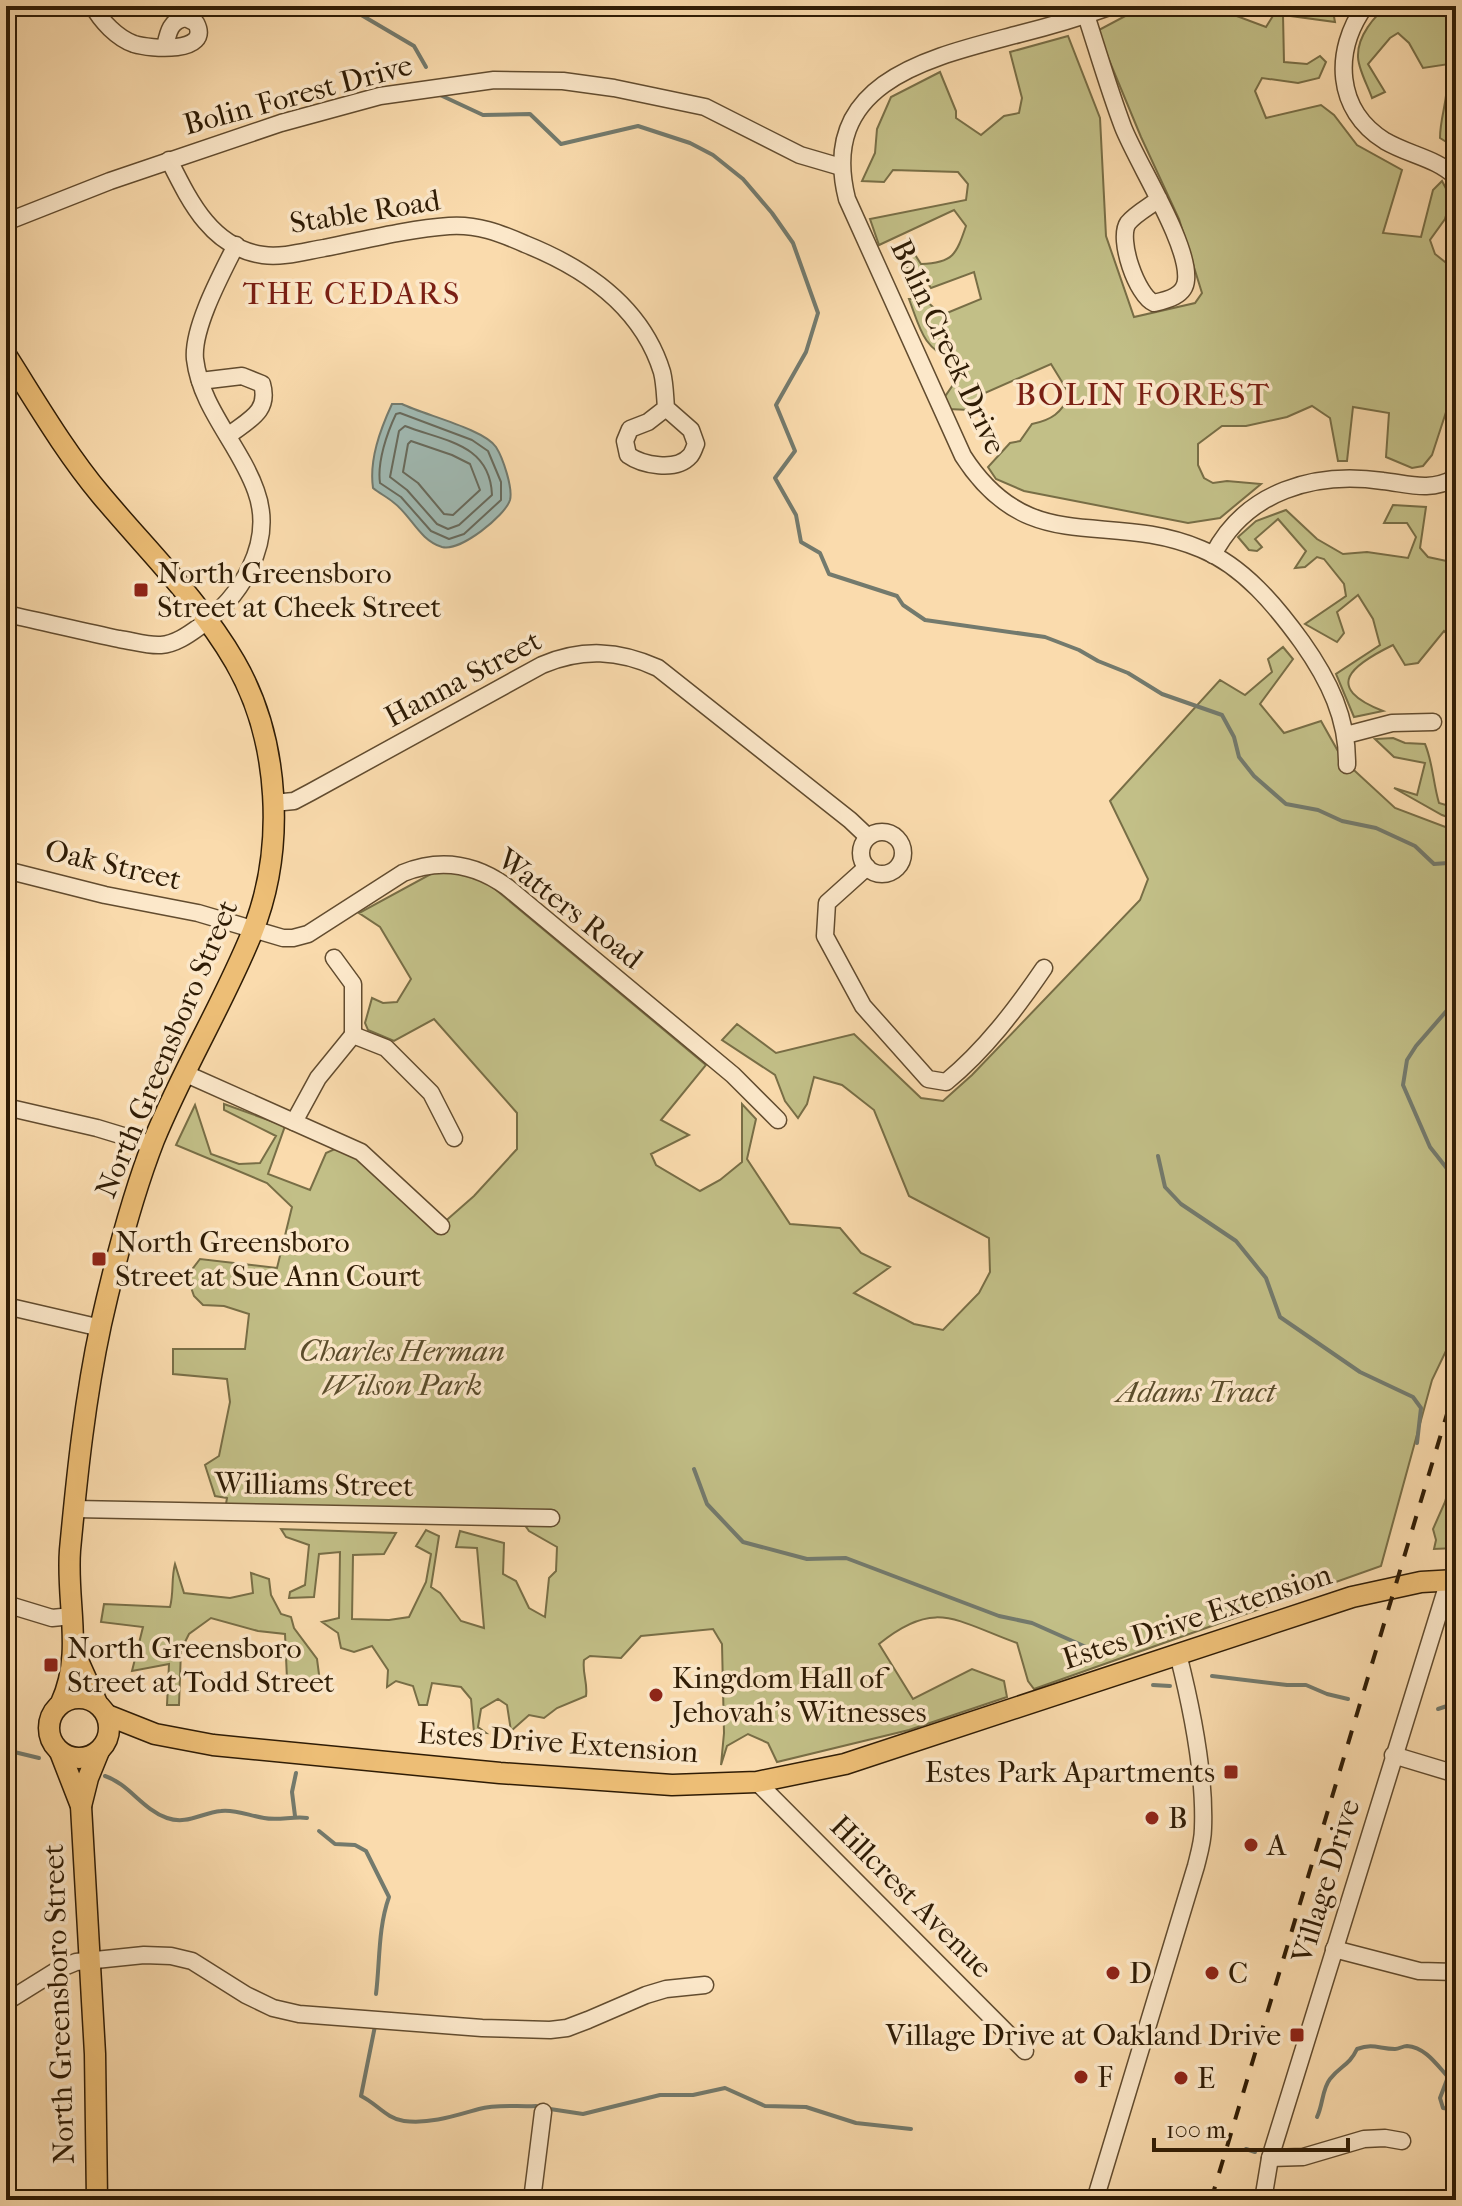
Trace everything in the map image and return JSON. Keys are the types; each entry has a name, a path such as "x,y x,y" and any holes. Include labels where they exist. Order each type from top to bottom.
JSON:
{"main road":[{"name":"North Greensboro Street","path":"6,355 44,416 98,491 207,621 237,666 256,709 269,759 273,803 270,859 253,930 153,1145 125,1230 101,1328 85,1414 69,1577 75,1654 61,1703"},
{"name":"Estes Drive Extension","path":"102,1709 155,1734 213,1745 500,1773 672,1785 757,1782 856,1761 1352,1597 1406,1585 1452,1580"},
{"name":"North Greensboro Street","path":"75,1654 102,1709"},
{"path":"79,1697 102,1709 110,1731 102,1748 84,1758 60,1752 50,1738 49,1730 52,1713 61,1703 79,1697"},
{"name":"Estes Drive Extension","path":"102,1748 155,1734"},
{"name":"North Greensboro Street","path":"97,2200 95,2054 81,1806 88,1778 102,1748"},
{"name":"North Greensboro Street","path":"60,1752 81,1806"}],"street":[{"path":"93,6 111,29 133,44 165,47"},
{"name":"Bolin Creek Drive","path":"1112,6 937,55 883,84 856,113 847,132 841,167 847,199 963,456 990,491 1023,514 1043,522 1165,537 1213,555 1238,572 1261,592 1291,626 1328,683 1342,715 1347,765"},
{"path":"1365,6 1348,35 1342,66 1343,79 1354,107 1374,133 1447,169 1456,177"},
{"path":"1086,15 1123,129 1159,199 1185,264 1187,282 1179,294 1154,303 1146,300 1134,275 1125,235 1128,223 1159,199"},
{"name":"Bolin Forest Drive","path":"6,222 169,160 281,123 380,96 494,80 524,79 614,88 705,107 800,155 841,167"},
{"name":"Stable Road","path":"169,160 188,199 208,226 228,242 264,255 305,252 445,226 470,225 498,233 573,265 598,282 628,313 652,349 663,375 666,408"},
{"path":"6,614 162,645 181,639 207,621 239,588 251,568 260,540 261,515 257,491 212,409 200,381 194,355 200,322 236,245"},
{"path":"200,381 242,376 262,384 266,397 264,405 228,436"},
{"path":"1213,555 1221,538 1238,518 1288,488 1348,477 1424,488 1455,478"},
{"name":"Hanna Street","path":"273,803 294,801 542,665 583,653 602,652 623,655 658,668 868,837"},
{"path":"1346,735 1392,723 1433,722"},
{"path":"881,832 895,836 900,842 903,856 900,863 890,872 876,873 867,867 861,849 868,837 881,832"},
{"name":"Watters Road","path":"253,930 283,938 308,934 403,873 416,868 448,863 479,870 507,887 733,1075 778,1120"},
{"path":"867,867 827,903 825,936 863,1006 928,1079 946,1082 960,1070 1017,1008 1044,968"},
{"name":"Oak Street","path":"6,870 105,895 198,913 253,930"},
{"path":"294,1122 318,1078 353,1035 353,984 334,958"},
{"path":"353,1035 386,1048 431,1093 454,1138"},
{"path":"184,1073 361,1152 441,1226"},
{"path":"6,1107 97,1128 153,1145"},
{"path":"6,1306 101,1328"},
{"name":"Williams Street","path":"75,1509 551,1518"},
{"name":"Village Drive","path":"1263,2200 1270,2158 1393,1755 1452,1580"},
{"path":"6,1604 52,1618 72,1616"},
{"path":"1095,2200 1196,1866 1204,1830 1201,1784 1178,1654"},
{"path":"1393,1755 1456,1774"},
{"name":"Hillcrest Avenue","path":"757,1782 1025,2051"},
{"path":"1334,1949 1419,1971 1456,1972"},
{"path":"6,2002 70,1964 144,1955 192,1961 273,2008 299,2014 482,2028 567,2028 646,1995 666,1989 705,1985"},
{"path":"532,2200 543,2112"},
{"path":"1270,2158 1303,2157 1364,2139 1402,2141"}],"green space":[{"path":"1144,6 1233,6 1234,15 1266,27 1279,6 1332,6 1335,22 1283,15 1284,62 1307,64 1320,56 1326,62 1319,78 1298,83 1262,78 1255,91 1266,118 1321,105 1334,115 1357,145 1402,170 1383,233 1421,237 1433,190 1442,181 1451,198 1445,219 1430,240 1435,254 1455,270 1452,305 1456,322 1456,449 1451,449 1453,433 1448,406 1432,455 1423,466 1412,468 1386,457 1389,413 1353,407 1347,461 1338,461 1330,418 1312,406 1287,417 1246,426 1222,426 1198,444 1198,465 1204,478 1213,483 1261,484 1220,518 1188,523 1024,491 996,479 988,467 1010,443 1020,441 1032,424 1055,415 1070,395 1051,364 978,396 970,410 948,409 944,398 957,379 954,362 929,343 920,329 909,299 924,299 942,315 981,299 974,272 931,288 923,276 903,266 897,253 910,247 921,264 940,262 956,251 966,226 954,210 879,245 870,219 966,200 968,184 958,172 893,170 884,182 862,181 875,153 877,129 891,97 940,72 956,118 981,135 1004,116 1019,113 1022,98 1010,52 1068,36 1100,118 1106,236 1134,317 1195,303 1202,293 1179,219 1097,31"},
{"path":"1388,6 1456,6 1456,63 1423,68 1409,43 1398,33 1368,64 1385,92 1372,98 1359,65 1359,48 1368,27"},
{"path":"1456,74 1456,109 1448,143 1440,138 1440,130 1447,75"},
{"path":"1393,505 1426,507 1420,548 1428,557 1456,563 1456,643 1444,631 1418,663 1405,665 1393,645 1366,660 1350,676 1349,685 1364,702 1383,711 1354,717 1336,674 1380,645 1373,619 1358,595 1337,612 1344,633 1337,642 1305,624 1346,596 1344,584 1324,559 1317,557 1305,567 1295,568 1306,551 1278,519 1255,539 1262,547 1257,551 1249,550 1238,537 1256,521 1286,510 1317,539 1343,554 1367,552 1408,558 1416,537 1407,523 1384,523"},
{"path":"1283,647 1293,659 1260,704 1284,733 1321,721 1343,760 1395,808 1456,831 1456,1330 1432,1380 1381,1566 1034,1689 1028,1681 1017,1643 946,1618 916,1621 879,1644 913,1699 972,1669 1004,1681 1007,1697 909,1730 777,1762 768,1743 748,1734 727,1746 721,1765 724,1733 722,1644 713,1629 641,1636 621,1658 590,1656 584,1660 586,1696 557,1708 544,1718 529,1715 511,1731 507,1705 498,1699 481,1709 478,1727 486,1733 474,1732 471,1699 461,1687 432,1683 427,1705 419,1705 413,1686 396,1681 387,1687 388,1670 372,1646 354,1652 341,1648 338,1633 322,1622 339,1618 340,1552 319,1554 314,1597 289,1598 290,1592 305,1585 309,1545 286,1537 281,1529 396,1533 384,1554 353,1555 352,1619 409,1617 426,1582 431,1554 416,1546 426,1530 439,1536 431,1587 440,1593 461,1621 484,1628 477,1548 456,1547 460,1531 504,1543 503,1574 516,1581 529,1608 545,1617 549,1578 556,1571 557,1547 529,1531 517,1514 510,1510 226,1504 227,1498 215,1496 205,1465 219,1456 230,1402 227,1379 173,1374 173,1349 245,1349 249,1314 224,1306 203,1305 194,1296 187,1276 200,1259 277,1268 292,1207 267,1183 176,1145 195,1105 211,1154 239,1164 260,1163 276,1136 224,1110 224,1104 285,1126 268,1174 310,1190 326,1153 337,1148 360,1157 441,1225 474,1196 517,1149 517,1113 434,1019 394,1041 368,1030 365,1023 372,998 383,1003 397,1002 411,979 380,927 359,913 440,869 471,869 706,1065 661,1120 689,1135 651,1154 656,1165 700,1191 720,1180 742,1162 742,1104 756,1119 747,1159 790,1224 840,1228 861,1253 890,1267 854,1293 914,1324 943,1330 979,1293 990,1272 989,1238 909,1196 874,1110 842,1085 814,1077 807,1104 798,1118 785,1101 775,1075 722,1040 737,1024 776,1053 854,1034 921,1098 943,1101 972,1075 1140,900 1148,879 1110,801 1220,680 1245,695 1272,672 1268,659"},
{"path":"1393,738 1405,743 1425,744 1439,803 1456,808 1456,820 1394,788 1417,795 1425,763 1394,757 1375,739"},
{"path":"1456,1462 1456,1548 1434,1549 1436,1540 1433,1529 1445,1502"},
{"path":"175,1564 184,1593 230,1598 253,1593 251,1573 269,1579 271,1595 281,1614 291,1617 294,1628 317,1659 320,1682 287,1679 285,1634 258,1631 211,1618 189,1634 181,1650 179,1705 167,1705 169,1664 132,1671 143,1627 101,1622 104,1604 170,1607"}],"water":[{"path":"392,404 402,404 467,428 496,447 507,473 510,500 500,515 470,539 450,547 434,544 399,507 373,488 376,445"}],"waterway":[{"path":"346,6 414,46 426,67"},
{"path":"1450,52 1456,52"},
{"path":"438,94 483,115 530,114 561,144 638,126 690,143 713,155 743,179 772,213 793,243 818,313 806,352 776,405 795,451 775,478 796,515 801,542 820,553 829,574 897,596 903,605 925,620 1045,637 1128,673 1162,694 1222,715 1234,737 1239,757 1254,776 1286,804 1318,810 1342,821 1376,828 1415,846 1434,864 1448,863 1456,881"},
{"path":"1456,1000 1407,1060 1403,1085 1430,1147 1456,1180"},
{"path":"1158,1156 1165,1187 1181,1204 1236,1241 1266,1278 1280,1317 1360,1372 1413,1397 1421,1408 1417,1443"},
{"path":"694,1469 707,1504 743,1542 807,1559 846,1558 999,1616 1032,1623 1104,1655"},
{"path":"1212,1676 1306,1685 1348,1699"},
{"path":"1153,1685 1170,1686"},
{"path":"1438,1709 1456,1703"},
{"path":"6,1750 39,1758"},
{"path":"295,1816 292,1792 296,1773"},
{"path":"105,1776 150,1809 174,1820 226,1811 269,1819 307,1818"},
{"path":"319,1831 335,1844 355,1845 366,1851 389,1897 381,1933 376,1994"},
{"path":"375,2026 361,2096 392,2117 404,2121 424,2121 486,2107 536,2106"},
{"path":"1317,2117 1330,2079 1357,2049 1368,2046 1395,2049 1407,2046 1425,2053 1448,2077 1440,2098 1443,2108 1456,2110"},
{"path":"550,2109 583,2114 660,2095 693,2095 725,2088 765,2106 806,2107 856,2123 911,2129"},
{"path":"1246,2149 1255,2152"}],"railway":[{"path":"1211,2200 1456,1384"}],"place":[{"name":"North Greensboro Street at Cheek Street","path":"141,590"},
{"name":"North Greensboro Street at Sue Ann Court","path":"99,1259"},
{"name":"North Greensboro Street at Todd Street","path":"51,1665"},
{"name":"Kingdom Hall of Jehovah’s Witnesses","path":"656,1695"},
{"name":"Estes Park Apartments","path":"1231,1772"},
{"name":"B","path":"1152,1818"},
{"name":"A","path":"1251,1845"},
{"name":"D","path":"1113,1973"},
{"name":"C","path":"1212,1973"},
{"name":"Village Drive at Oakland Drive","path":"1297,2035"},
{"name":"F","path":"1081,2077"},
{"name":"E","path":"1181,2078"}],"district":[{"name":"THE CEDARS","path":"352,293"},
{"name":"BOLIN FOREST","path":"1143,394"}],"park label":[{"name":"Charles Herman Wilson Park","path":"402,1368"},
{"name":"Adams Tract","path":"1196,1392"}]}
